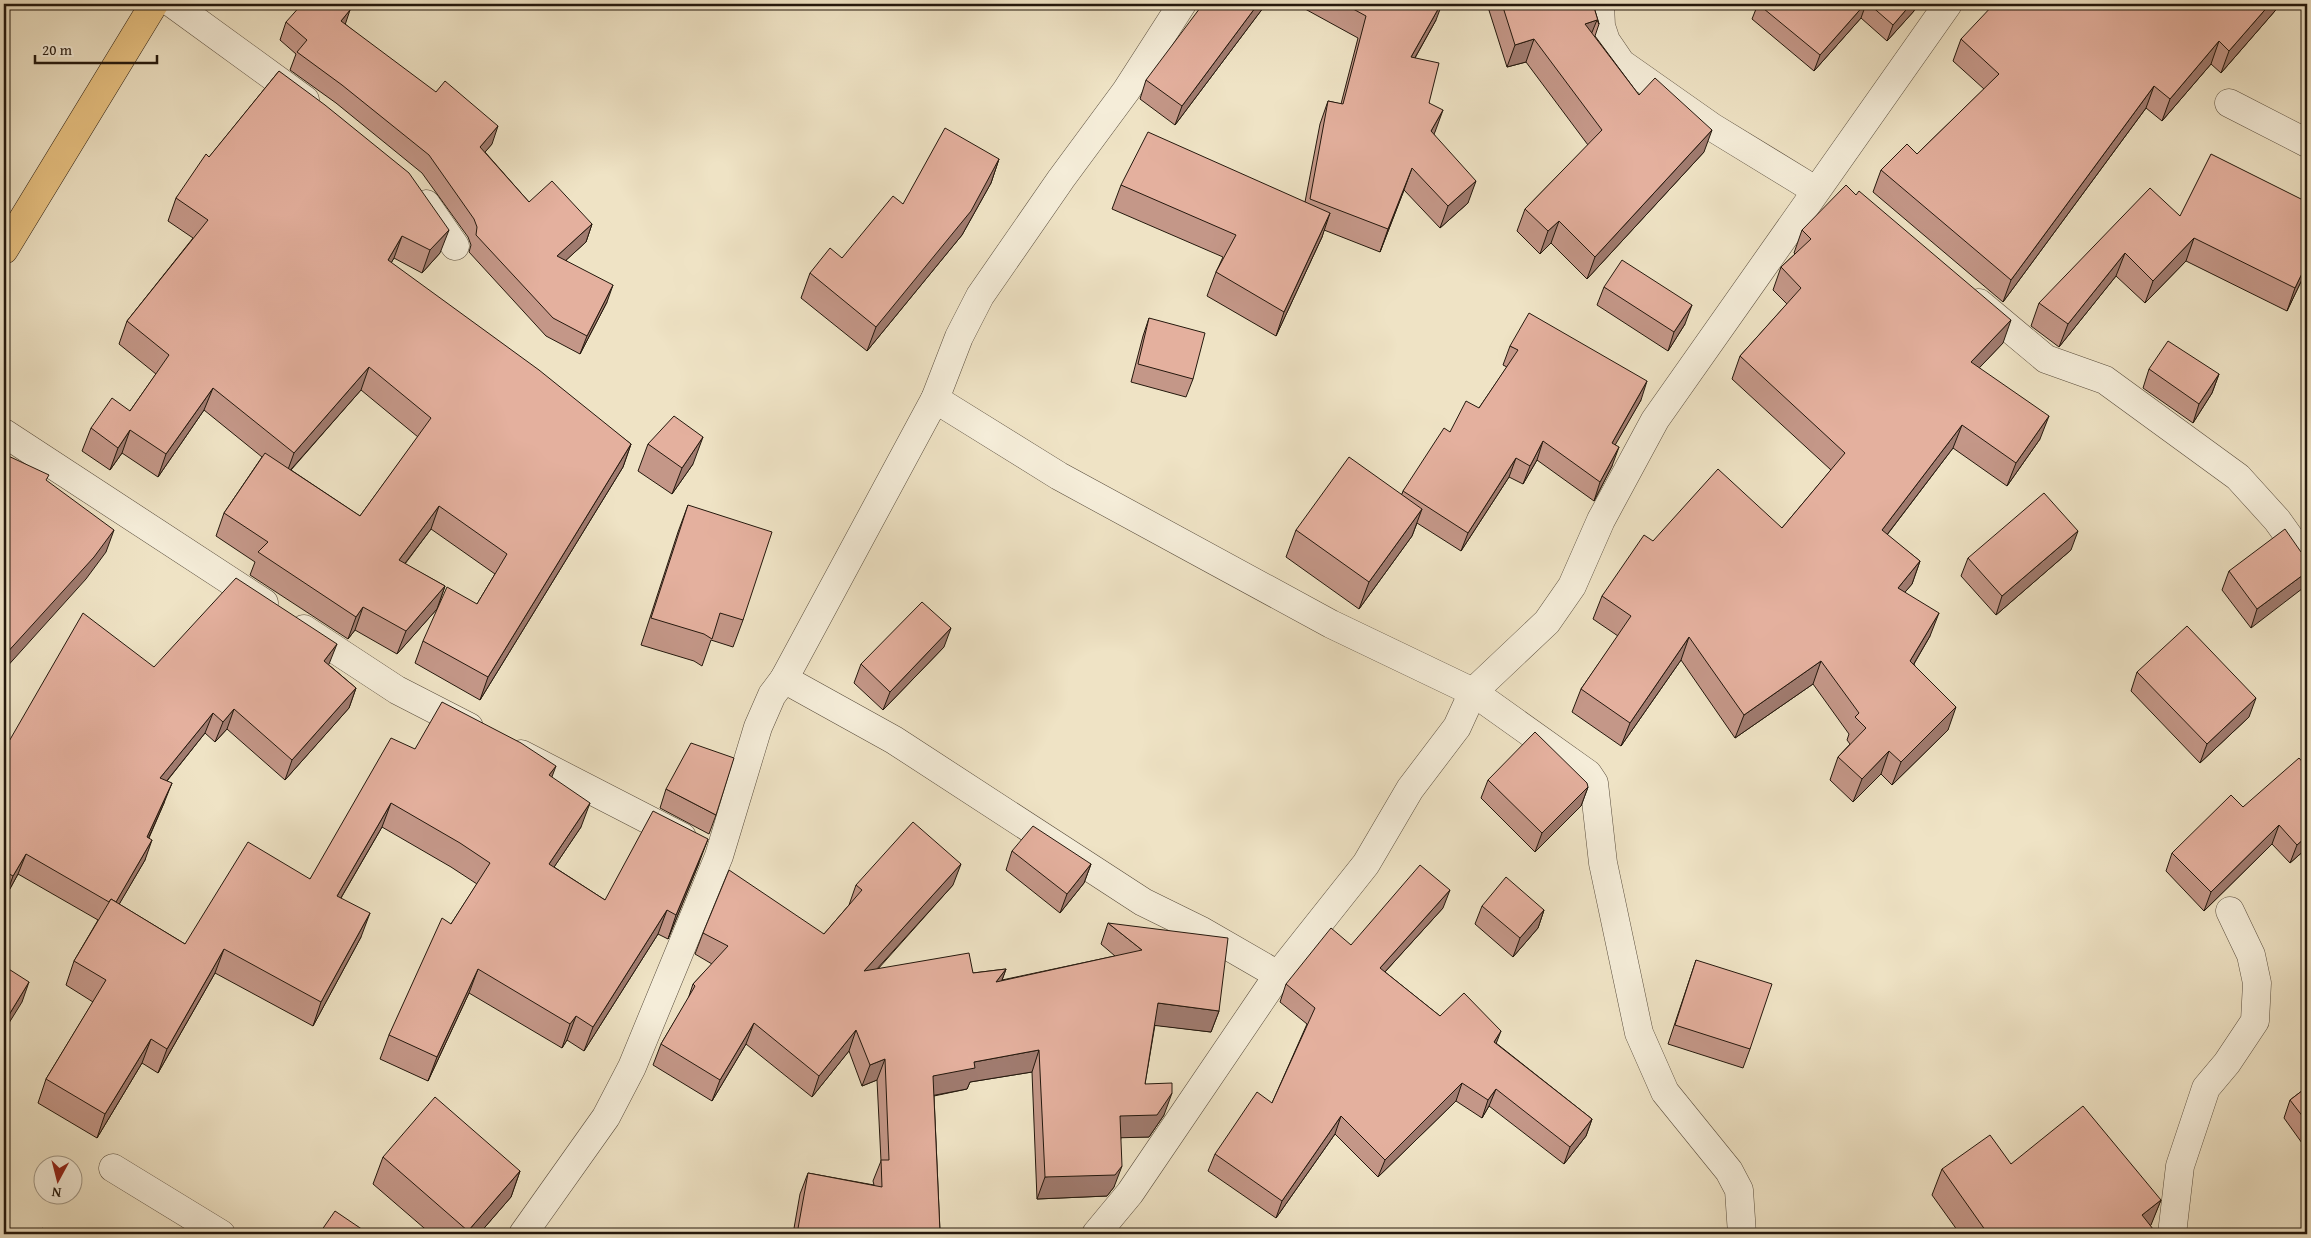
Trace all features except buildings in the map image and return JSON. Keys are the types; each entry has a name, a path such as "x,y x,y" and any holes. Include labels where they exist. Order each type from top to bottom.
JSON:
{"main road":[{"path":"4,250 154,4"}],"street":[{"path":"173,4 326,115"},
{"path":"523,1234 606,1117 632,1067 719,856 758,727 772,696 784,679 935,399 959,337 980,296 1060,179 1126,91 1182,4"},
{"path":"1600,4 1601,26 1606,41 1621,63 1712,127 1821,182 1850,193"},
{"path":"1096,1234 1130,1193 1278,975 1366,864 1410,789 1457,727 1473,692 1547,622 1567,593 1601,520 1655,420 1948,4"},
{"path":"2229,103 2307,143"},
{"path":"412,185 455,246"},
{"path":"1960,287 2046,358 2105,380 2238,477 2277,520 2307,562"},
{"path":"935,399 1059,476 1331,624 1473,692 1588,774 1594,783 1603,863 1639,1033 1665,1092 1729,1171 1739,1190 1742,1234"},
{"path":"4,433 397,690 719,856"},
{"path":"784,679 894,740 1143,902 1202,931 1278,975"},
{"path":"2172,1234 2180,1166 2206,1088 2227,1063 2255,1021 2257,983 2253,964 2230,910"},
{"path":"113,1168 221,1234"}]}
